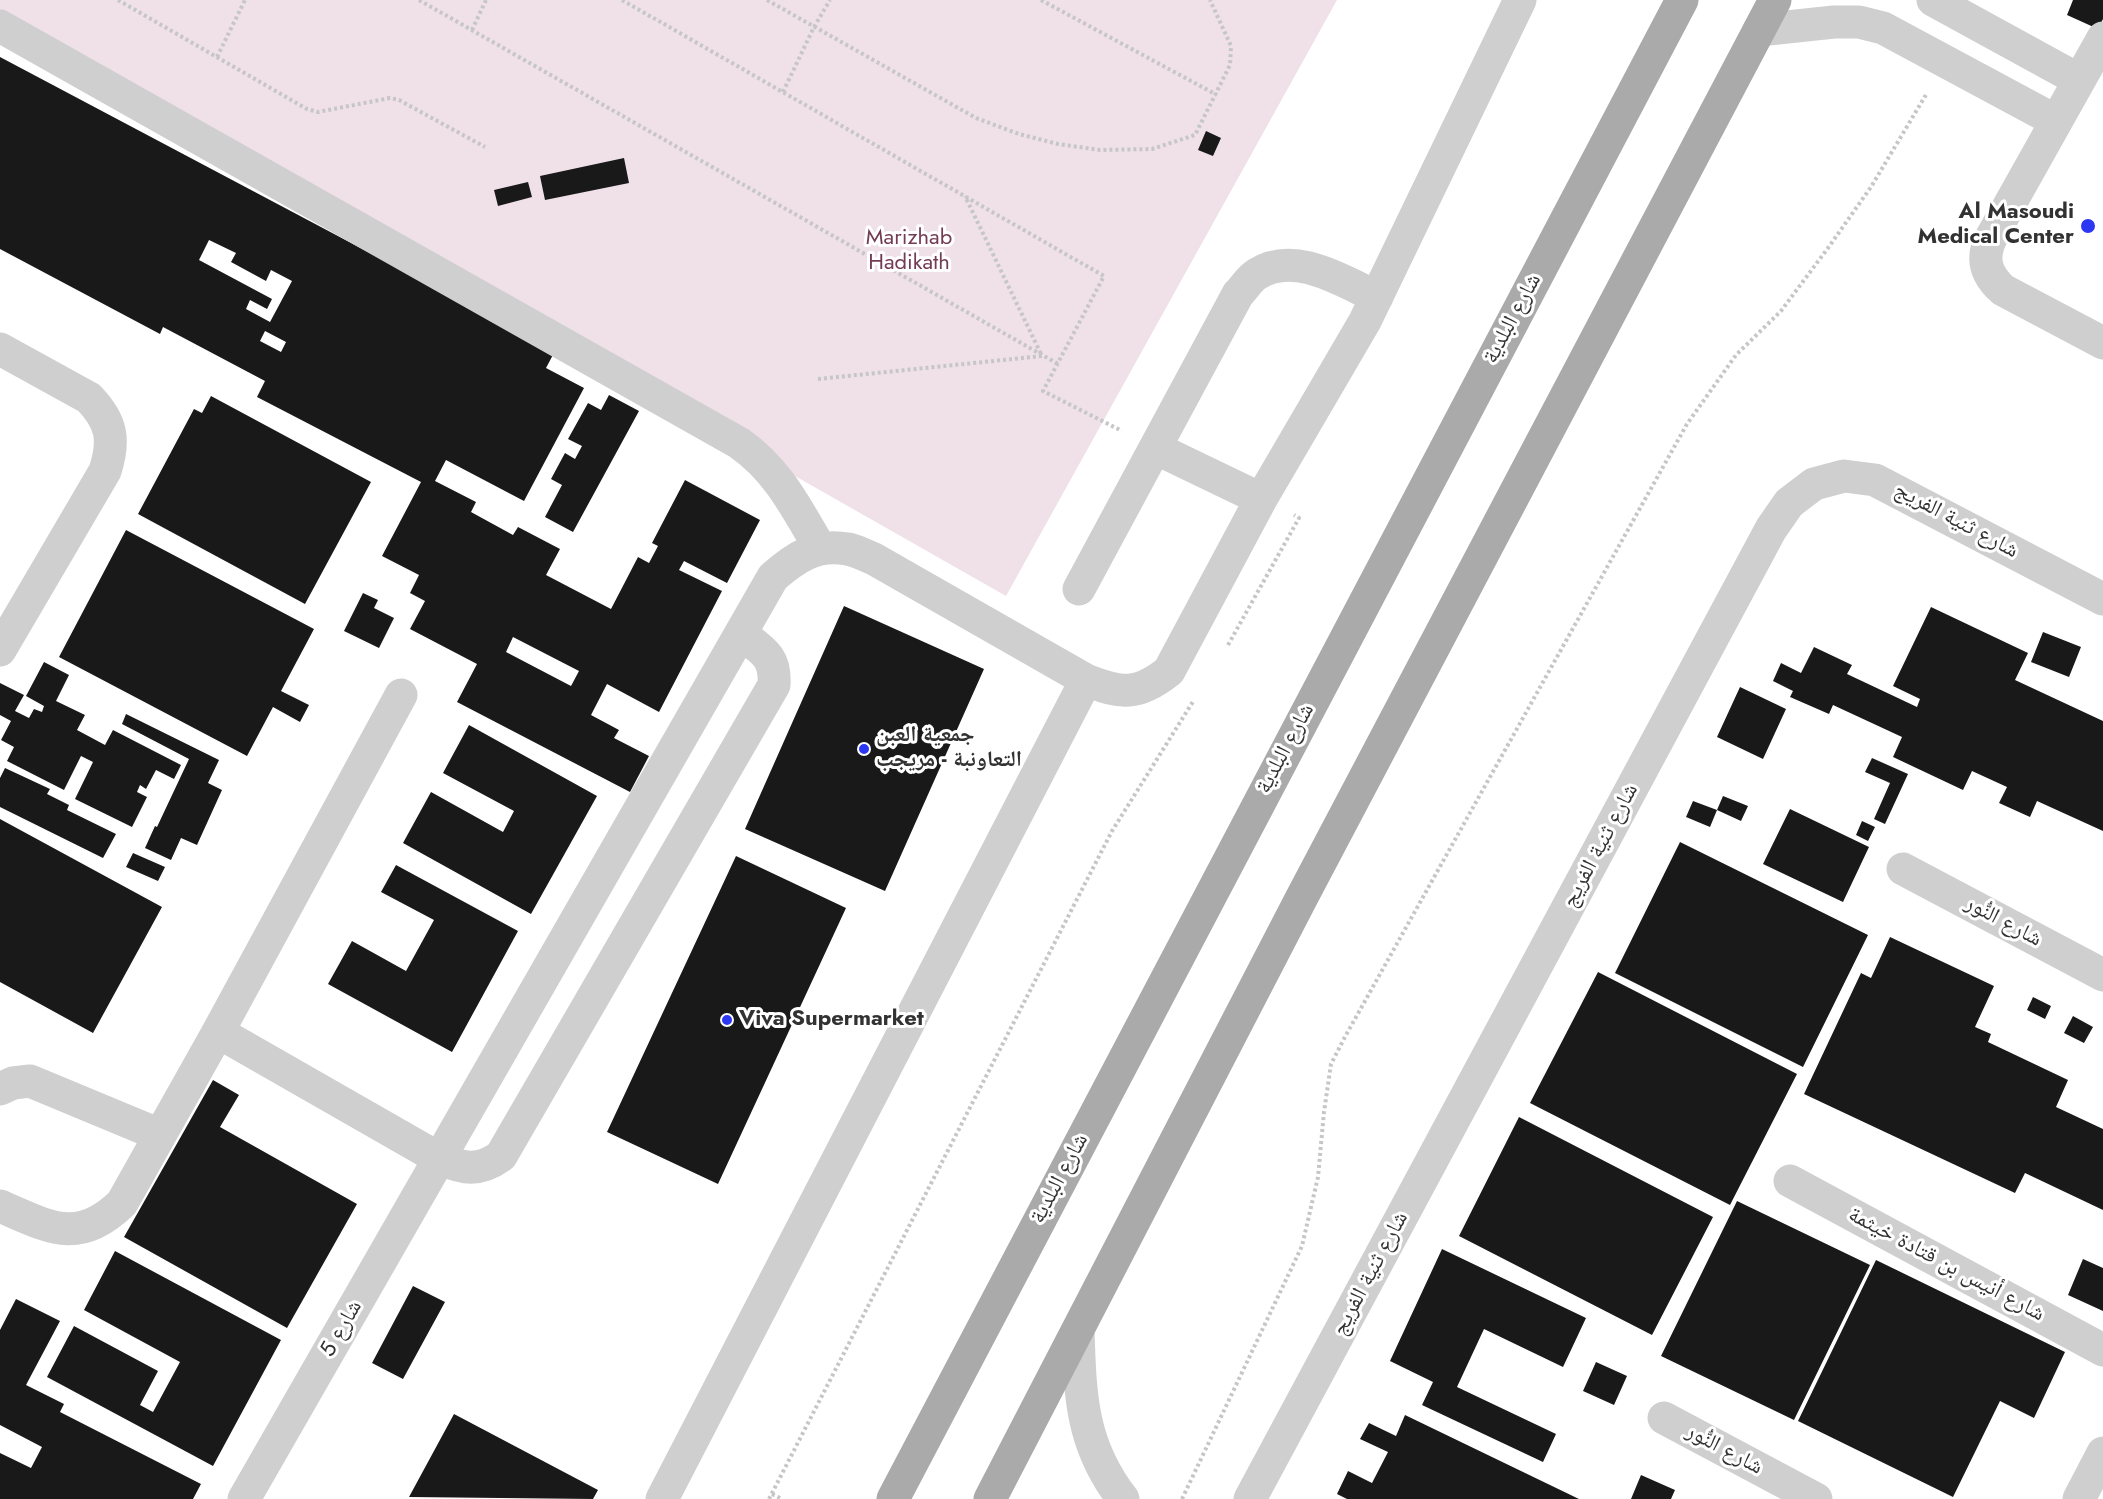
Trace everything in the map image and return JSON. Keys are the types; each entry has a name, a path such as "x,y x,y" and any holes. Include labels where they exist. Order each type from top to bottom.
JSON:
{"main road":[{"name":"شارع البلدية","path":"893,1499 1682,0"},
{"path":"990,1499 1302,897 1774,0"}],"street":[{"path":"0,26 739,443 761,460 780,482 820,548 848,549 874,559 1086,680 1107,688 1132,691 1153,684 1169,672 1261,499 1359,332 1520,0"},
{"path":"1933,0 2079,80"},
{"path":"1759,30 1834,22 1858,22 1883,28 2056,120"},
{"path":"2103,38 1987,246 1985,259 1994,282 2003,290 2103,343"},
{"path":"1079,589 1238,294 1257,274 1279,265 1308,267 1377,297"},
{"path":"0,349 89,398 103,415 111,435 111,454 105,471 0,650"},
{"path":"1155,448 1261,499"},
{"name":"شارع ثنية الفريج","path":"1250,1499 1771,529 1789,503 1814,484 1844,476 1875,480 2103,599"},
{"name":"شارع 5","path":"244,1499 773,578 794,559 820,548"},
{"path":"218,1032 440,1159 457,1166 480,1167 496,1159 508,1146 774,685 773,663 766,653 741,634"},
{"path":"662,1499 1086,680"},
{"path":"0,1206 46,1226 70,1230 91,1226 109,1216 122,1203 218,1032 401,695"},
{"name":"شارع النُّور","path":"1903,868 2103,975"},
{"path":"0,1089 13,1083 30,1081 160,1135"},
{"name":"شارع أنيس بن قتادة خيثمة","path":"1790,1181 2103,1350"},
{"path":"1078,1330 1084,1418 1095,1453 1123,1499"},
{"name":"شارع النُّور","path":"1664,1418 1816,1499"},
{"path":"2079,1499 2103,1453"}],"path":[{"path":"118,0 307,109 318,112 390,98 399,100 485,147"},
{"path":"217,57 245,0"},
{"path":"419,0 1058,364"},
{"path":"472,30 486,0"},
{"path":"622,0 1104,276 1043,391 1155,448"},
{"path":"767,0 976,118 1019,134 1058,144 1100,150 1152,149 1195,135 1230,65 1231,46 1210,0"},
{"path":"783,92 814,27 830,0"},
{"path":"1041,0 1216,94"},
{"path":"1182,1499 1302,1246 1318,1177 1331,1064 1346,1035 1687,424 1736,355 1781,311 1828,248 1870,187 1946,62"},
{"path":"964,196 1042,356"},
{"path":"818,379 1042,356"},
{"path":"1223,654 1299,518 1261,499"},
{"path":"782,1499 771,1497 1112,831 1198,693"}],"green space":[{"name":"Marizhab Hadikath","path":"0,0 1337,0 1006,596 0,24"}],"building":[{"path":"2073,0 2103,0 2103,19 2098,29 2067,15"},
{"path":"0,57 555,351 546,368 584,388 524,501 446,460 435,481 476,502 471,512 513,535 518,527 560,549 546,575 611,609 638,557 649,563 658,546 652,543 685,480 760,520 727,583 684,561 679,570 722,591 659,712 607,684 591,715 619,730 614,738 649,756 630,792 457,702 477,664 410,629 425,601 410,593 419,575 382,556 421,482 257,397 265,381 163,327 160,334 0,249","holes":["209,240 236,253 231,262 266,281 271,270 292,281 270,322 246,309 250,300 267,309 272,299 199,260","265,331 286,342 281,352 260,341","513,637 579,671 571,686 506,652"]},
{"path":"1206,131 1221,138 1213,156 1198,150"},
{"path":"624,158 629,183 545,200 540,176"},
{"path":"528,182 532,197 498,206 494,190"},
{"path":"609,395 639,411 573,532 545,517 562,485 551,479 565,453 575,459 582,446 568,439 588,403 601,410"},
{"path":"211,396 371,482 305,604 138,514 194,409 202,413"},
{"path":"126,530 314,629 281,691 309,705 300,722 273,707 247,756 59,657"},
{"path":"363,593 378,600 374,608 394,618 379,648 344,631"},
{"name":"جمعية العبن التعاونبة - مريجب","path":"844,606 984,669 885,891 745,829"},
{"path":"1931,607 2028,653 2015,680 2103,721 2103,831 2037,801 2030,817 1999,803 2007,787 1972,771 1963,790 1893,757 1902,737 1833,705 1829,714 1790,697 1793,691 1773,681 1781,663 1801,673 1814,647 1852,665 1847,674 1917,707 1920,699 1893,686"},
{"path":"2043,632 2081,647 2069,677 2031,662"},
{"path":"44,662 69,675 56,701 85,715 77,730 105,745 113,730 181,765 174,779 156,770 146,789 140,785 137,792 147,797 132,827 75,799 93,762 81,756 64,790 7,761 14,747 1,740 11,721 0,715 0,683 24,695 15,711 29,718 34,709 42,712 44,706 26,696"},
{"path":"1740,687 1786,709 1763,759 1717,737"},
{"path":"126,714 219,760 208,783 222,790 197,845 181,838 171,860 145,848 189,759 122,724"},
{"path":"469,725 597,796 531,914 403,843 431,792 503,832 514,811 443,773"},
{"path":"1872,758 1908,774 1885,824 1874,819 1890,783 1865,772"},
{"path":"5,768 50,789 47,794 69,805 67,810 116,834 103,858 0,807 0,778"},
{"path":"1723,796 1748,806 1741,821 1717,810"},
{"path":"1693,801 1717,810 1710,827 1686,817"},
{"path":"1790,809 1869,847 1843,902 1763,864"},
{"path":"0,819 162,907 93,1033 0,982"},
{"path":"1862,821 1875,827 1868,841 1856,835"},
{"path":"1680,842 1868,935 1803,1067 1615,973"},
{"path":"133,853 165,867 158,881 126,867"},
{"name":"Viva Supermarket","path":"736,856 846,908 718,1184 607,1132"},
{"path":"396,865 518,931 452,1052 328,984 352,941 406,971 434,920 381,892"},
{"path":"1890,937 1994,986 1975,1027 1991,1034 1988,1042 2068,1080 2056,1107 2103,1129 2103,1210 2025,1173 2015,1193 1804,1094 1861,973 1871,978"},
{"path":"1598,972 1797,1074 1730,1205 1530,1103"},
{"path":"2033,997 2051,1006 2045,1019 2027,1010"},
{"path":"2073,1016 2093,1027 2084,1043 2064,1033"},
{"path":"213,1080 239,1095 220,1127 357,1204 287,1328 124,1237"},
{"path":"1519,1117 1713,1217 1652,1335 1459,1236"},
{"path":"1737,1201 1870,1265 1794,1420 1661,1356"},
{"path":"1442,1249 1586,1318 1563,1367 1484,1329 1457,1387 1556,1434 1543,1462 1422,1405 1433,1382 1390,1361"},
{"path":"115,1251 281,1340 213,1466 47,1377 74,1326 158,1371 140,1405 153,1412 180,1362 84,1310"},
{"path":"2083,1259 2103,1268 2103,1311 2068,1295"},
{"path":"1876,1260 2065,1352 2034,1418 2000,1401 1953,1497 1798,1421"},
{"path":"413,1286 445,1302 403,1379 372,1363"},
{"path":"16,1299 60,1321 26,1385 64,1404 60,1412 201,1484 193,1499 0,1499 0,1453 31,1468 42,1447 0,1425 0,1330"},
{"path":"1596,1362 1627,1376 1614,1405 1583,1391"},
{"path":"454,1414 598,1490 593,1499 409,1497"},
{"path":"1405,1415 1579,1499 1347,1499 1337,1494 1348,1471 1372,1483 1388,1452 1360,1439 1369,1423 1396,1436"},
{"path":"1641,1475 1675,1490 1671,1499 1631,1499"}],"place":[{"name":"Al Masoudi Medical Center","path":"2088,226"},
{"name":"جمعية العبن التعاونبة - مريجب","path":"864,749"},
{"name":"Viva Supermarket","path":"727,1020"}]}
